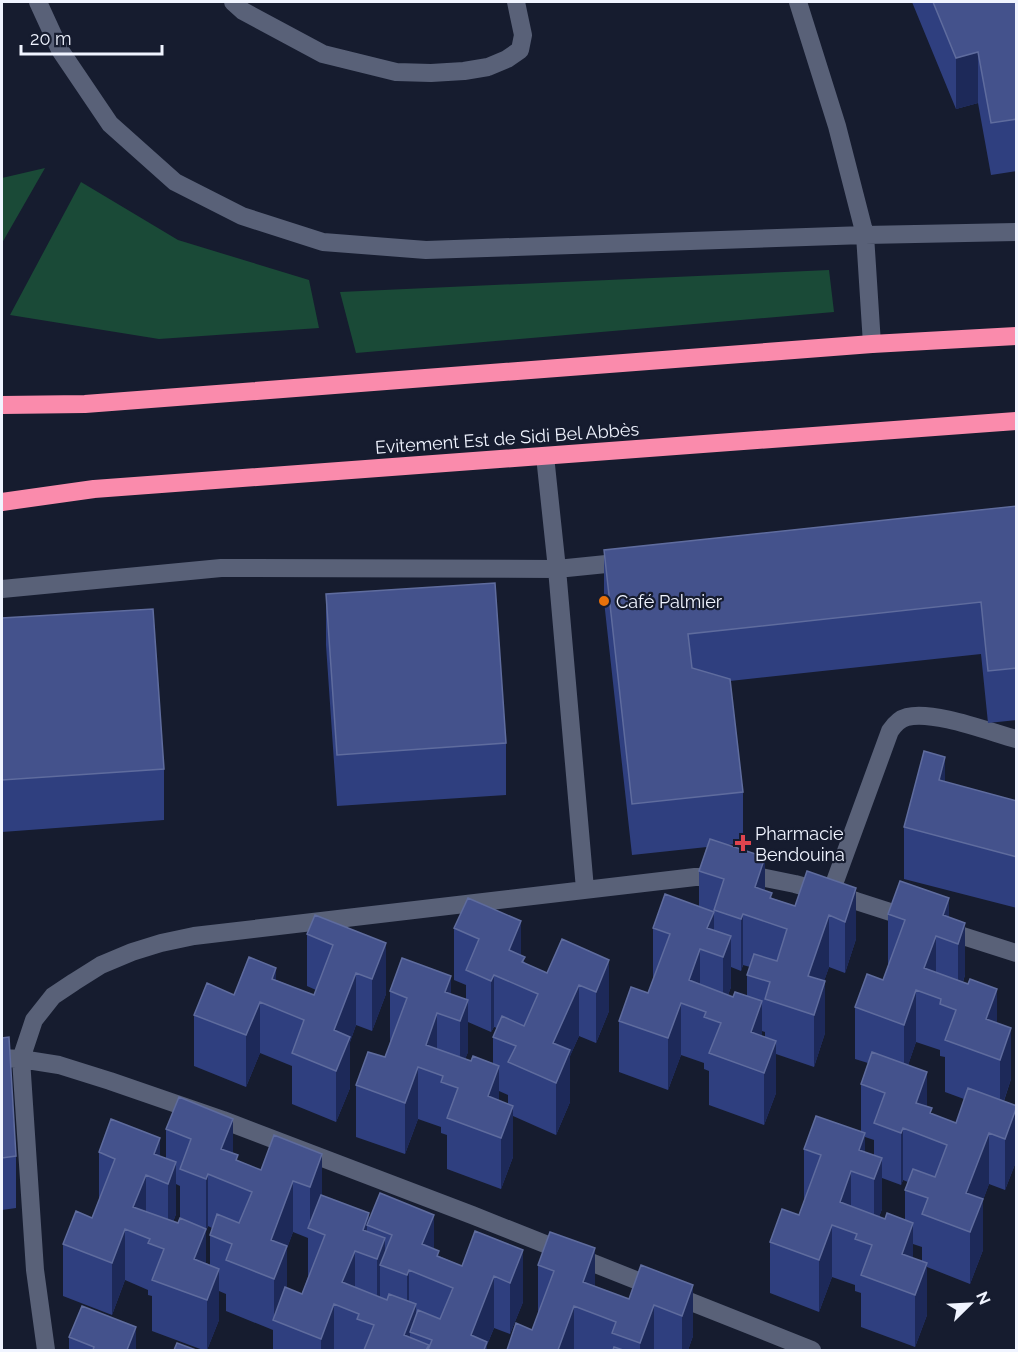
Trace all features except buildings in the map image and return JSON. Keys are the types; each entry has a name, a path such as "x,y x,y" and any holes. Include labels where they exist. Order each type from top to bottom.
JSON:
{"highway":[{"path":"2,405 85,404 872,344 1017,336"},
{"name":"Evitement Est de Sidi Bel Abbès","path":"2,502 94,489 1017,421"}],"street":[{"path":"38,2 60,50 110,124 175,182 242,216 322,242 426,250 1017,232"},
{"path":"233,2 243,10 323,54 396,72 431,73 488,67 507,59 520,50 523,35 516,2"},
{"path":"798,2 837,126 866,235 872,344"},
{"path":"544,456 557,569 585,889"},
{"path":"2,589 221,568 557,569 640,561"},
{"path":"831,895 890,731 896,723 907,717 936,716 1017,739"},
{"path":"46,1350 35,1270 21,1059 34,1020 53,996 101,965 132,952 194,936 585,889 695,878 761,877 856,901 1017,953"},
{"path":"2,1058 70,1068 223,1120 472,1215 812,1350"}],"green space":[{"path":"45,168 2,243 2,178"},
{"path":"81,182 178,240 309,280 319,328 159,339 10,315"},
{"path":"829,270 834,312 356,353 340,292"}],"place":[{"name":"Café Palmier","path":"604,601"},
{"name":"Pharmacie Bendouina","path":"743,843"}]}
